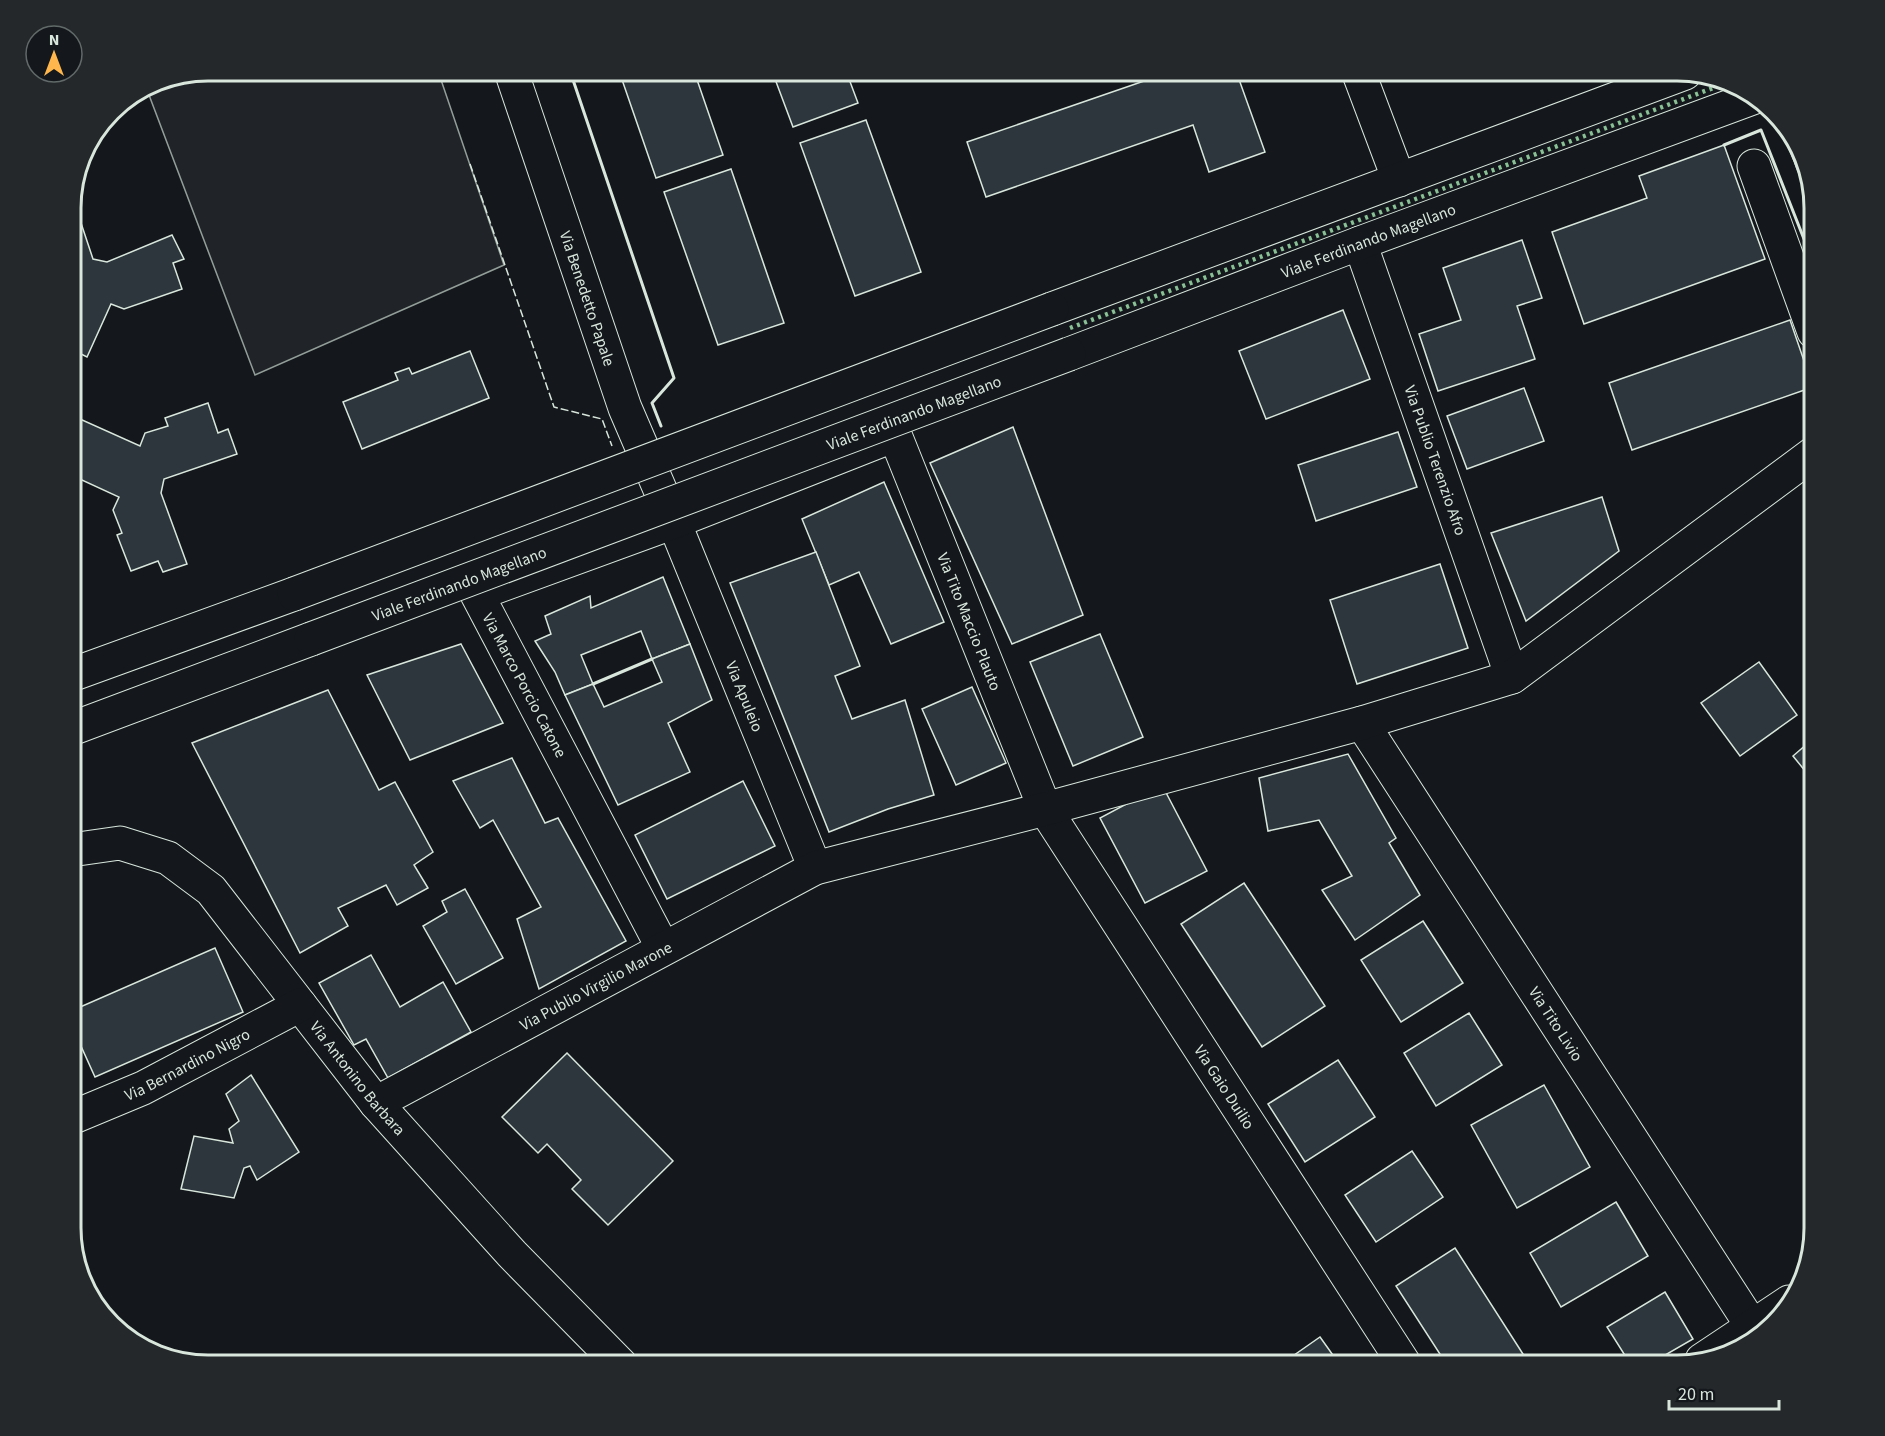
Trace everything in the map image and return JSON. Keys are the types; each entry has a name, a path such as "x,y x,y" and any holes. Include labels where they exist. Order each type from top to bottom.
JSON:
{"street":[{"name":"Via Benedetto Papale","path":"515,81 625,408 674,522"},
{"path":"1362,81 1399,180"},
{"path":"81,671 294,594 1664,81"},
{"name":"Viale Ferdinando Magellano","path":"81,725 1360,243 1745,101"},
{"path":"1754,166 1804,302"},
{"name":"Via Publio Terenzio Afro","path":"1360,243 1512,677"},
{"name":"Via Marco Porcio Catone","path":"663,948 477,594 674,522 895,435"},
{"name":"Via Tito Maccio Plauto","path":"895,435 1045,809"},
{"name":"Via Publio Virgilio Marone","path":"376,1103 815,868 1045,809 1362,723 1512,677 1804,461"},
{"name":"Via Apuleio","path":"674,522 815,868"},
{"name":"Via Tito Livio","path":"1362,723 1752,1326"},
{"name":"Via Gaio Duilio","path":"1045,809 1399,1355"},
{"name":"Via Antonino Barbara","path":"81,849 120,843 168,858 211,890 376,1103 512,1254 611,1355"},
{"name":"Via Bernardino Nigro","path":"81,1114 143,1088 300,1005"},
{"path":"1722,1346 1770,1314"}],"shaded area":[{"path":"208,81 441,81 504,265 255,375 149,96 184,83"}],"building":[{"path":"622,81 697,81 723,155 656,178"},
{"path":"776,81 850,81 858,103 793,127"},
{"path":"1144,81 1240,81 1265,152 1209,172 1193,125 986,197 967,142"},
{"path":"866,120 921,272 855,296 800,143"},
{"path":"1724,145 1765,259 1584,324 1552,232 1647,198 1639,176"},
{"path":"731,169 784,323 718,345 664,192"},
{"path":"81,223 93,259 107,262 172,235 184,259 173,263 182,289 124,309 111,304 87,357 81,354"},
{"path":"1522,240 1542,298 1517,306 1535,359 1438,391 1419,334 1461,320 1443,268"},
{"path":"1343,310 1370,379 1266,419 1239,351"},
{"path":"1790,320 1804,361 1804,390 1632,450 1609,383"},
{"path":"470,351 489,398 362,449 343,402 398,380 395,373 409,368 412,374"},
{"path":"1524,388 1544,441 1467,469 1447,416"},
{"path":"208,403 218,433 228,429 237,454 164,479 161,493 187,564 163,572 158,561 131,571 117,535 122,533 113,510 119,497 81,480 81,419 140,446 145,433 168,426 165,418"},
{"path":"1013,427 1083,615 1012,644 930,463"},
{"path":"1398,432 1417,487 1316,521 1298,465"},
{"path":"884,482 944,622 891,644 859,572 829,585 802,519"},
{"path":"1602,497 1619,551 1526,621 1491,533"},
{"path":"816,552 860,666 835,676 852,719 905,700 934,795 888,809 829,832 730,583"},
{"path":"1440,564 1468,648 1357,684 1330,600"},
{"path":"663,577 690,644 652,659 641,631 581,655 593,684 565,695 555,672 535,641 551,634 545,616 590,596 591,608"},
{"path":"1100,634 1143,737 1073,766 1030,662"},
{"path":"461,644 503,723 410,760 367,675"},
{"path":"690,644 712,700 668,723 690,772 618,805 565,695 593,684 604,707 662,682 652,659"},
{"path":"1759,662 1797,715 1740,756 1701,703"},
{"path":"972,687 1006,763 956,785 922,709"},
{"path":"328,690 379,790 395,782 433,852 414,865 428,888 397,905 386,885 338,908 348,926 300,953 192,743"},
{"path":"1804,747 1804,770 1793,756"},
{"path":"1348,754 1396,838 1389,843 1420,895 1355,940 1322,890 1352,876 1319,820 1268,831 1259,778"},
{"path":"512,758 545,823 558,818 626,941 539,989 517,919 541,907 493,820 480,828 453,781"},
{"path":"743,781 775,846 667,899 635,835"},
{"path":"1162,785 1207,871 1145,903 1100,818"},
{"path":"1244,883 1325,1006 1262,1047 1181,924"},
{"path":"465,889 503,958 456,984 423,926 447,912 442,901"},
{"path":"1423,921 1463,983 1401,1022 1361,960"},
{"path":"215,948 243,1012 95,1077 81,1046 81,1007"},
{"path":"371,955 400,1007 443,982 471,1032 388,1078 366,1039 354,1045 319,983"},
{"path":"1469,1013 1502,1065 1436,1106 1404,1053"},
{"path":"567,1053 673,1161 608,1225 572,1189 581,1180 547,1144 538,1153 502,1117"},
{"path":"1338,1060 1375,1117 1305,1162 1268,1104"},
{"path":"251,1075 299,1152 257,1180 250,1166 244,1168 234,1198 181,1189 194,1136 233,1143 229,1129 239,1121 226,1094"},
{"path":"1544,1085 1590,1167 1517,1208 1471,1125"},
{"path":"1412,1151 1443,1197 1376,1242 1345,1195"},
{"path":"1616,1202 1648,1256 1561,1307 1530,1253"},
{"path":"1455,1248 1524,1355 1441,1355 1396,1286"},
{"path":"1665,1292 1693,1339 1665,1355 1625,1355 1607,1327"},
{"path":"1320,1337 1333,1355 1294,1355"}],"hedge":[{"path":"1070,328 1715,87"}],"fence":[{"path":"470,164 554,407 602,419 612,446"}],"wall":[{"path":"573,81 674,378 652,403 661,426"},
{"path":"1724,145 1761,130 1804,239"},
{"path":"593,684 652,659"}]}
